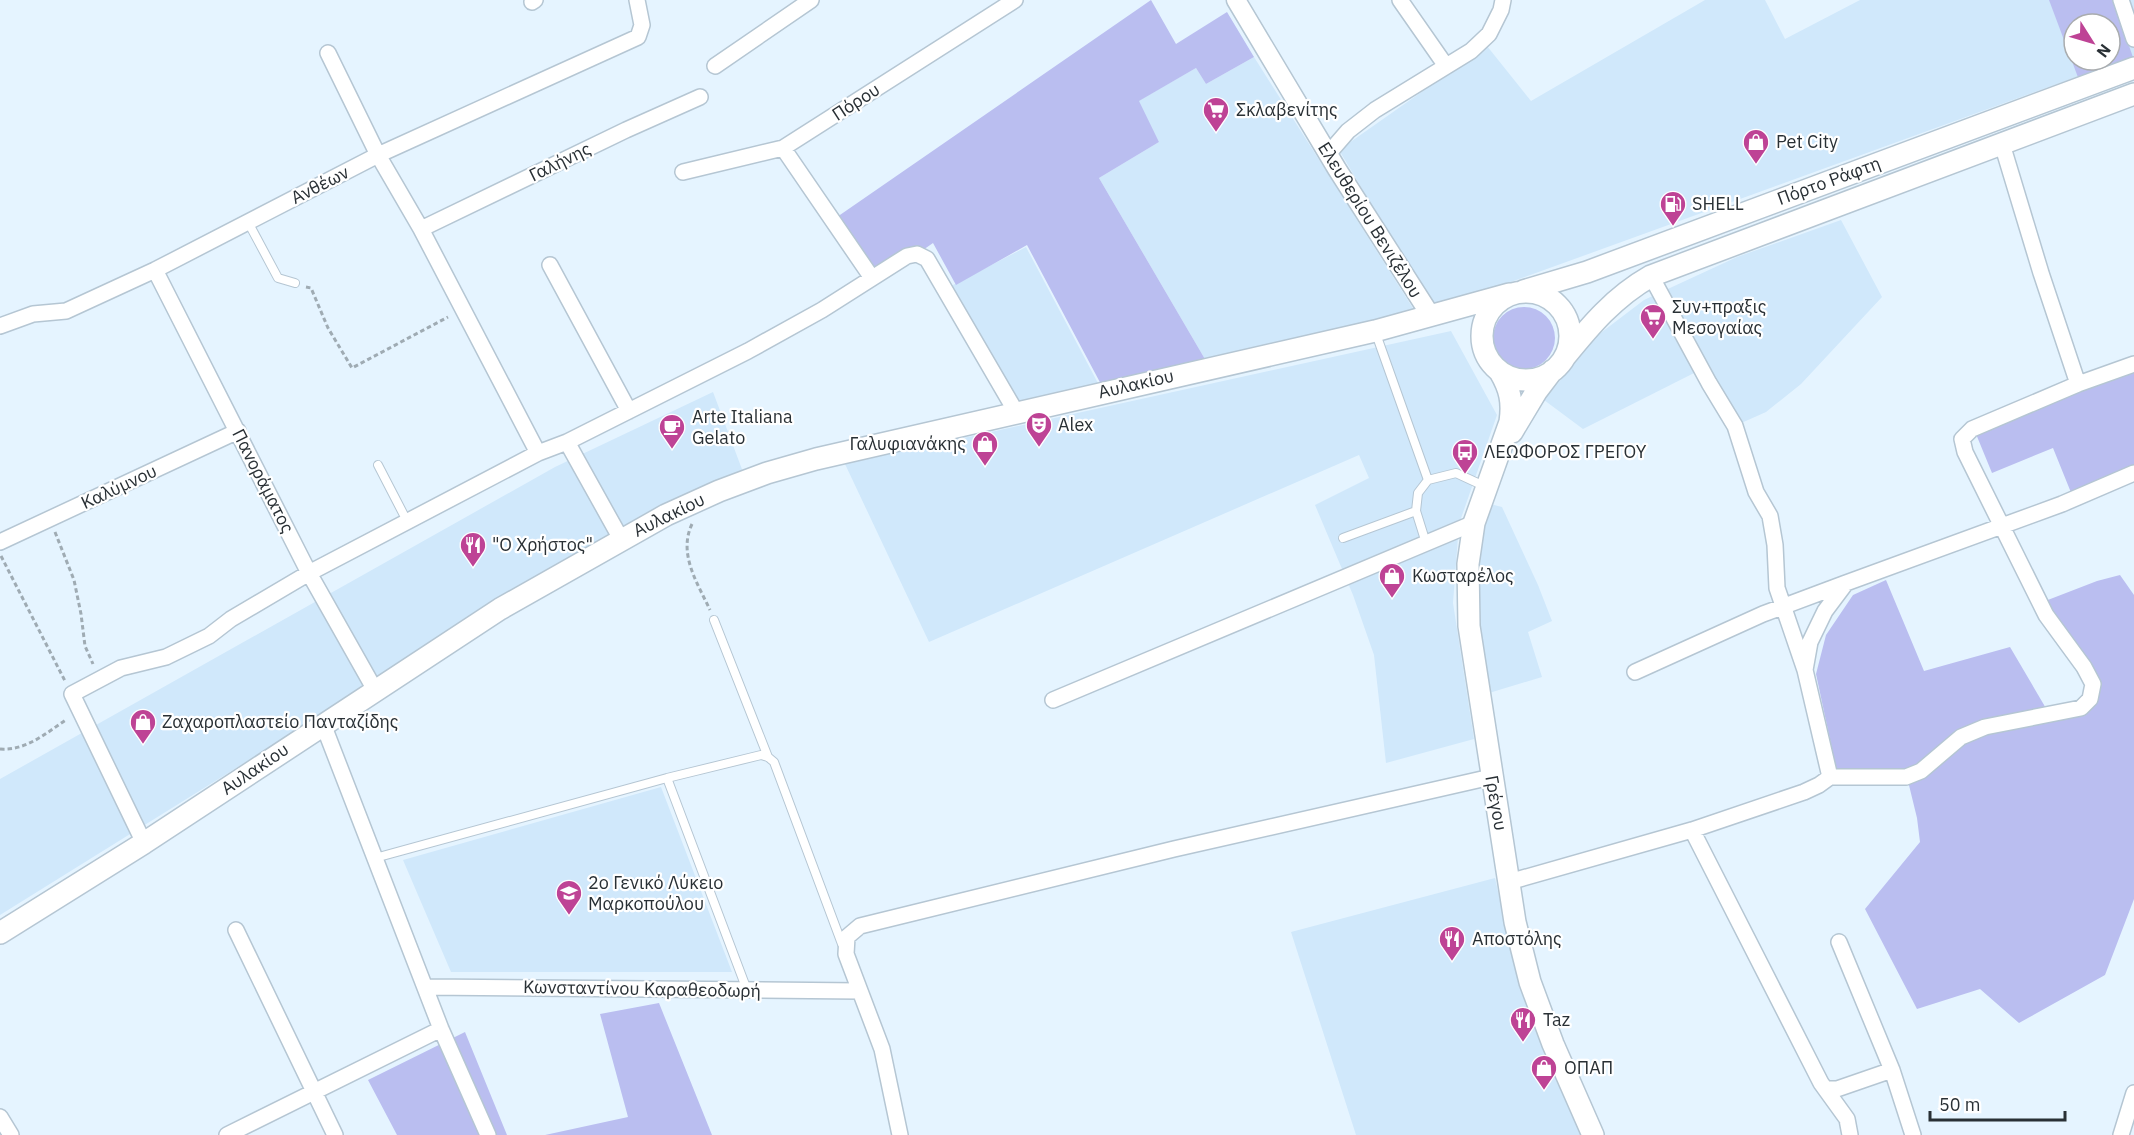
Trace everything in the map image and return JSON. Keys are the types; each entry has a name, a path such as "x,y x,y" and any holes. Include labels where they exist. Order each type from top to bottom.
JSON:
{"main road":[{"name":"Πόρτο Ράφτη","path":"1516,293 1587,272 2134,68"},
{"name":"Πόρτο Ράφτη","path":"1558,365 1608,307 1626,291 1651,276 2134,94"},
{"name":"Αυλακίου","path":"0,933 144,843 500,609 621,539 704,497 767,473 816,459 1375,331 1516,293"},
{"path":"1516,293 1538,293 1550,298 1560,307 1570,330 1569,344 1558,365 1540,378 1526,380 1512,378 1500,372 1489,361 1483,347 1482,331 1486,316 1496,303 1516,293"},
{"name":"Αυλακίου","path":"1431,316 1458,320 1477,336 1483,347"},
{"name":"Γρέγου","path":"1496,462 1525,409 1558,365"},
{"name":"Γρέγου","path":"1500,372 1507,385 1512,403 1510,422 1474,523 1468,564 1469,627 1515,922 1530,982 1553,1044 1593,1135"}],"street":[{"name":"Ανθέων","path":"0,326 33,314 66,311 155,270 378,154 638,37 642,25 637,0"},
{"path":"715,66 811,0"},
{"name":"Πόρου","path":"683,172 783,148 1015,0"},
{"name":"Ελευθερίου Βενιζέλου","path":"1236,0 1328,154 1431,316"},
{"path":"1400,0 1446,66"},
{"path":"1328,154 1348,131 1375,110 1471,51 1489,34 1501,10 1503,0"},
{"path":"2121,0 2134,39"},
{"path":"328,52 378,154 421,229 538,453"},
{"name":"Γαλήνης","path":"421,229 615,135 700,97"},
{"path":"2002,144 2040,273 2078,384"},
{"path":"783,148 872,279"},
{"path":"144,843 72,694 122,668 166,657 209,636 231,620 309,573 538,453 567,442 748,351 822,310 907,256 917,254 927,259 1016,412"},
{"path":"550,265 629,411"},
{"name":"Πανοράματος","path":"155,270 309,573 375,690"},
{"path":"1651,276 1735,426 1756,492 1770,516 1775,545 1777,588 1805,669 1830,777"},
{"path":"1509,882 1692,830 1804,792 1830,777 1906,777 1921,771 1961,737 1985,727 2081,708 2090,699 2093,684 2084,667 2046,615 1965,452 1962,439 1972,429 2078,384 2134,364"},
{"name":"Καλύμνου","path":"0,542 238,431"},
{"path":"567,442 621,539"},
{"path":"1635,672 1783,607 2062,504 2134,473"},
{"path":"1053,700 1474,523"},
{"path":"1805,669 1810,642 1825,611 1846,583"},
{"path":"323,724 441,1029 488,1135"},
{"path":"900,1135 882,1049 846,954 847,937 860,926 1186,847 1491,777"},
{"path":"1692,830 1821,1083 1847,1119 1850,1135"},
{"path":"236,930 335,1135"},
{"path":"1839,942 1892,1070 1913,1135"},
{"name":"Κωνσταντίνου Καραθεοδωρή","path":"425,987 859,991"},
{"path":"227,1135 441,1029"},
{"path":"1827,1089 1837,1089 1892,1070"},
{"path":"2121,1135 2134,1093"},
{"path":"0,1117 12,1135"}],"lane":[{"path":"248,222 278,278 295,283"},
{"path":"1375,331 1428,480"},
{"path":"378,465 407,521"},
{"path":"1426,543 1416,511 1418,493 1428,480 1456,473 1485,487"},
{"path":"1343,538 1416,511"},
{"path":"714,620 768,757"},
{"path":"375,858 667,778 761,755 774,762 846,954"},
{"path":"667,778 747,990"}],"path":[{"path":"295,283 311,288 328,328 352,368 463,309"},
{"path":"704,497 688,532 687,558 714,620"},
{"path":"50,520 74,580 85,646 100,679"},
{"path":"0,555 72,694"},
{"path":"0,749 31,743 80,711"}],"shaded area":[{"path":"1151,0 1176,44 1227,12 1254,57 1206,84 1196,68 1139,101 1159,142 1099,178 1209,366 1103,388 1027,245 956,285 933,243 880,280 837,217"},
{"path":"1705,0 1765,0 1785,39 1860,0 2134,0 2134,56 2122,60 2122,12 2062,12 2062,72 2090,72 1434,310 1339,150 1487,46 1531,101"},
{"path":"2049,0 2113,0 2117,12 2062,12 2062,35"},
{"path":"2122,26 2134,60 2122,64"},
{"path":"1254,57 1421,321 1209,366 1099,178 1159,142 1138,101 1196,68 1206,84"},
{"path":"2076,72 2101,72 2079,80"},
{"path":"1841,220 1882,297 1801,384 1766,412 1739,424 1706,367 1583,429 1544,400 1598,335 1644,300 1737,257"},
{"path":"1026,247 1100,387 1018,408 951,286"},
{"path":"1518,307 1530,307 1546,316 1553,326 1555,338 1553,350 1546,360 1530,369 1518,369 1507,364 1498,355 1493,344 1493,332 1498,321 1507,312"},
{"path":"1451,331 1497,415 1459,524 1453,603 1474,739 1386,763 1374,655 1353,595 1315,505 1369,478 1359,455 929,642 845,464"},
{"path":"2134,370 2134,470 2072,495 2053,448 1992,473 1976,434"},
{"path":"713,392 743,472 564,564 0,915 0,779 555,467"},
{"path":"1490,504 1502,507 1552,621 1528,632 1542,677 1489,693 1475,611 1482,522"},
{"path":"2120,575 2134,595 2134,899 2105,975 2019,1023 1980,989 1917,1009 1865,909 1920,842 1917,818 1907,777 1838,777 1816,674 1826,635 1853,595 1886,580 1924,671 2010,647 2047,710 2093,697 2040,603 2097,581"},
{"name":"2ο Γενικό Λύκειο Μαρκοπούλου","path":"661,787 732,972 451,972 403,860"},
{"path":"1495,878 1519,986 1581,1135 1356,1135 1291,932"},
{"path":"659,1003 712,1135 545,1135 628,1117 600,1014"},
{"path":"465,1032 507,1135 397,1135 368,1080"}],"place":[{"name":"Σκλαβενίτης","path":"1216,133"},
{"name":"Pet City","path":"1756,165"},
{"name":"SHELL","path":"1673,227"},
{"name":"Συν+πραξις Μεσογαίας","path":"1653,340"},
{"name":"Alex","path":"1039,448"},
{"name":"Arte Italiana Gelato","path":"672,450"},
{"name":"Γαλυφιανάκης","path":"985,467"},
{"name":"ΛΕΩΦΟΡΟΣ ΓΡΕΓΟΥ","path":"1465,475"},
{"name":"\"Ο Χρήστος\"","path":"473,568"},
{"name":"Κωσταρέλος","path":"1392,599"},
{"name":"Ζαχαροπλαστείο Πανταζίδης","path":"143,745"},
{"name":"2ο Γενικό Λύκειο Μαρκοπούλου","path":"569,916"},
{"name":"Αποστόλης","path":"1452,962"},
{"name":"Taz","path":"1523,1043"},
{"name":"ΟΠΑΠ","path":"1544,1091"}]}
